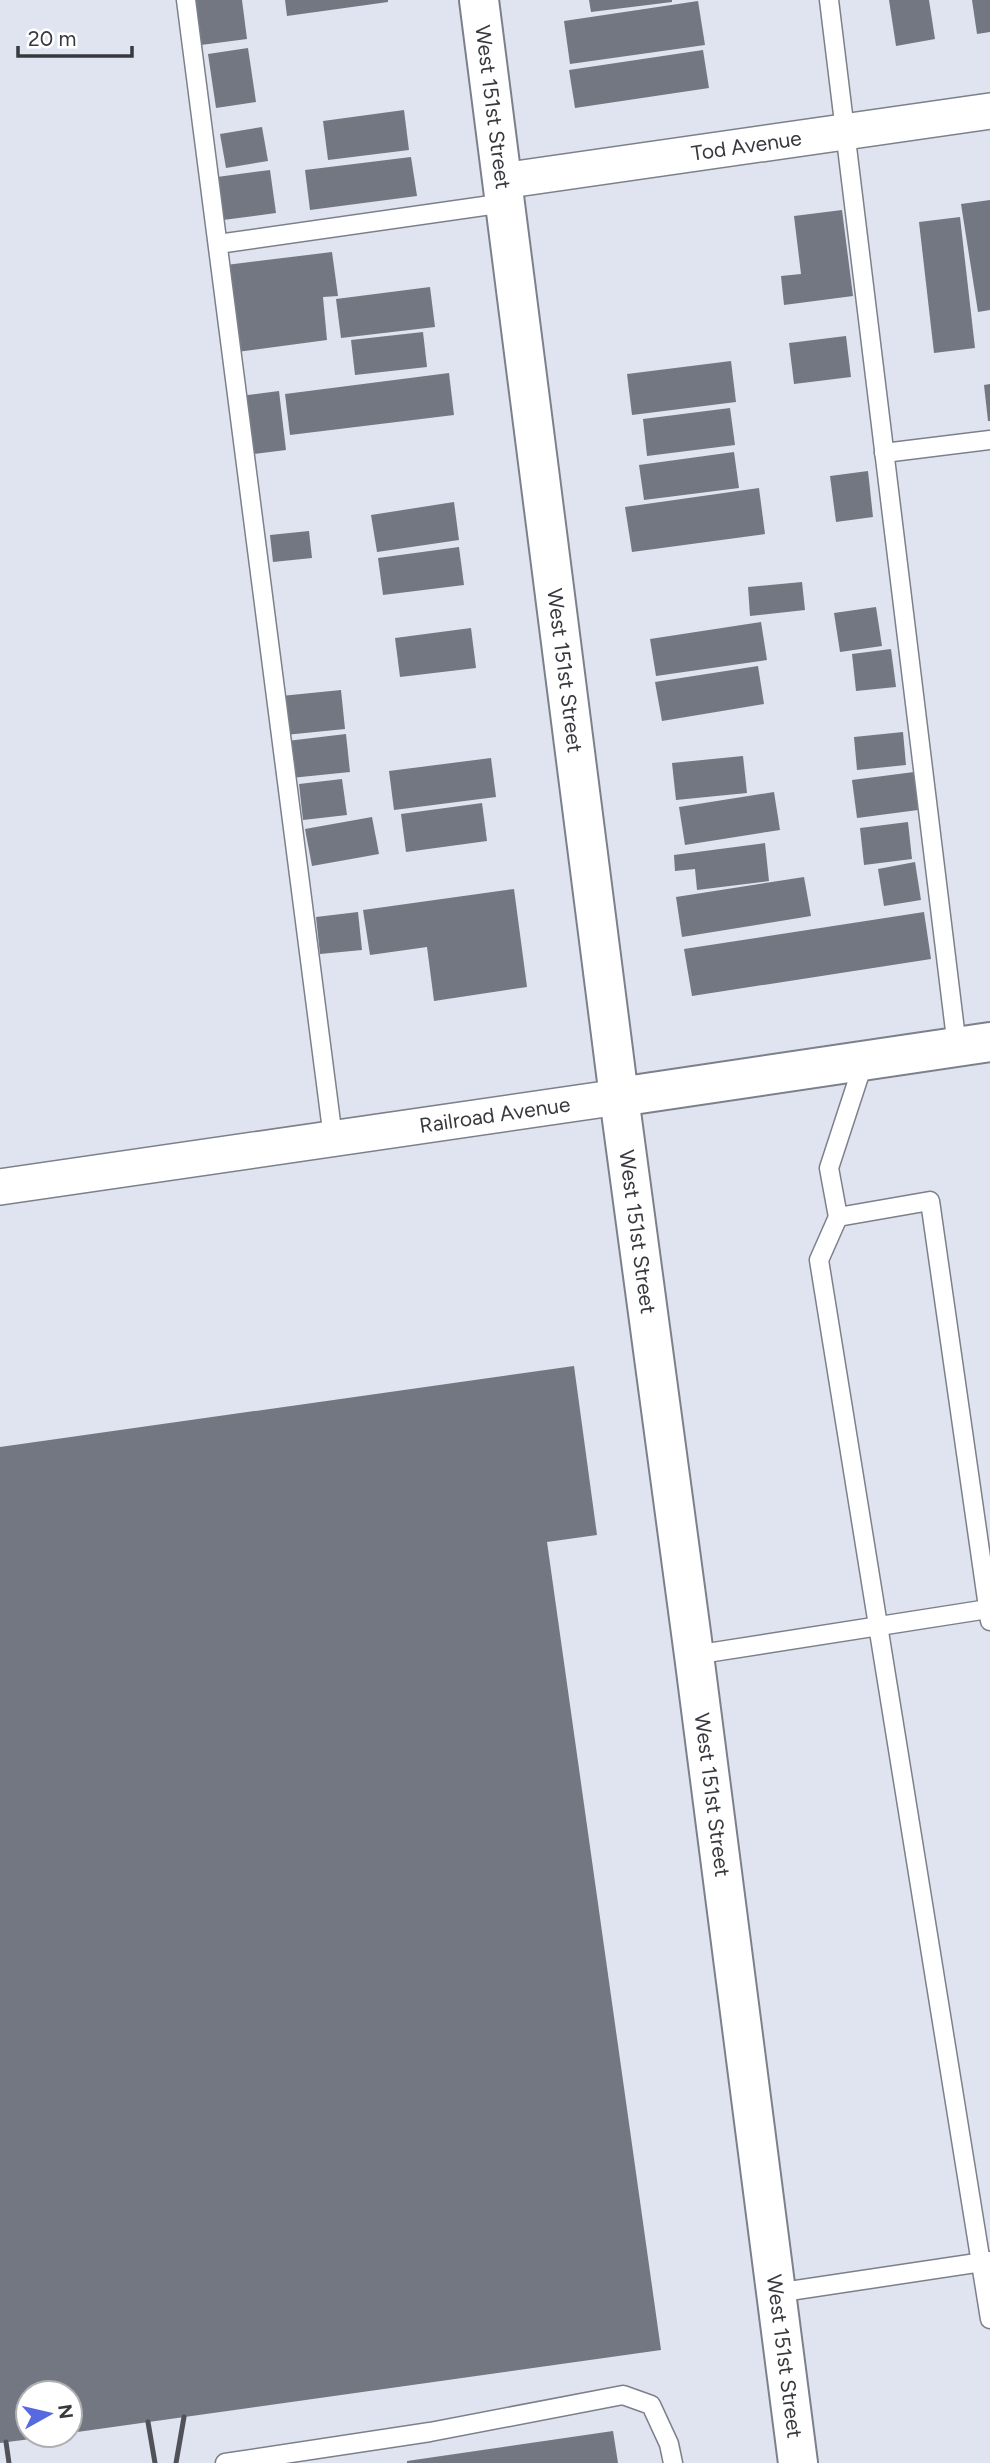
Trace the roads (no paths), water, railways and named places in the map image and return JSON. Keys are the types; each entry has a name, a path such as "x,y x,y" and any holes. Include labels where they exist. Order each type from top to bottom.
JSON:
{"street":[{"name":"West 151st Street","path":"479,0 798,2463"},
{"name":"Tod Avenue","path":"504,192 846,132 990,111"},
{"name":"Railroad Avenue","path":"0,1186 974,1045"}],"lane":[{"path":"186,0 333,1138"},
{"path":"829,0 884,453 974,1045"},
{"path":"218,244 504,192"},
{"path":"884,453 990,440"},
{"path":"864,1061 829,1168 838,1217 818,1260 985,2261 990,2319"},
{"path":"694,1655 878,1627 989,1615 930,1201 838,1217"},
{"path":"776,2293 985,2261"},
{"path":"225,2463 430,2432 623,2395 651,2405 669,2444 673,2463"}],"railway":[{"path":"176,2463 184,2417"},
{"path":"148,2422 155,2463"},
{"path":"6,2442 9,2463"}]}
